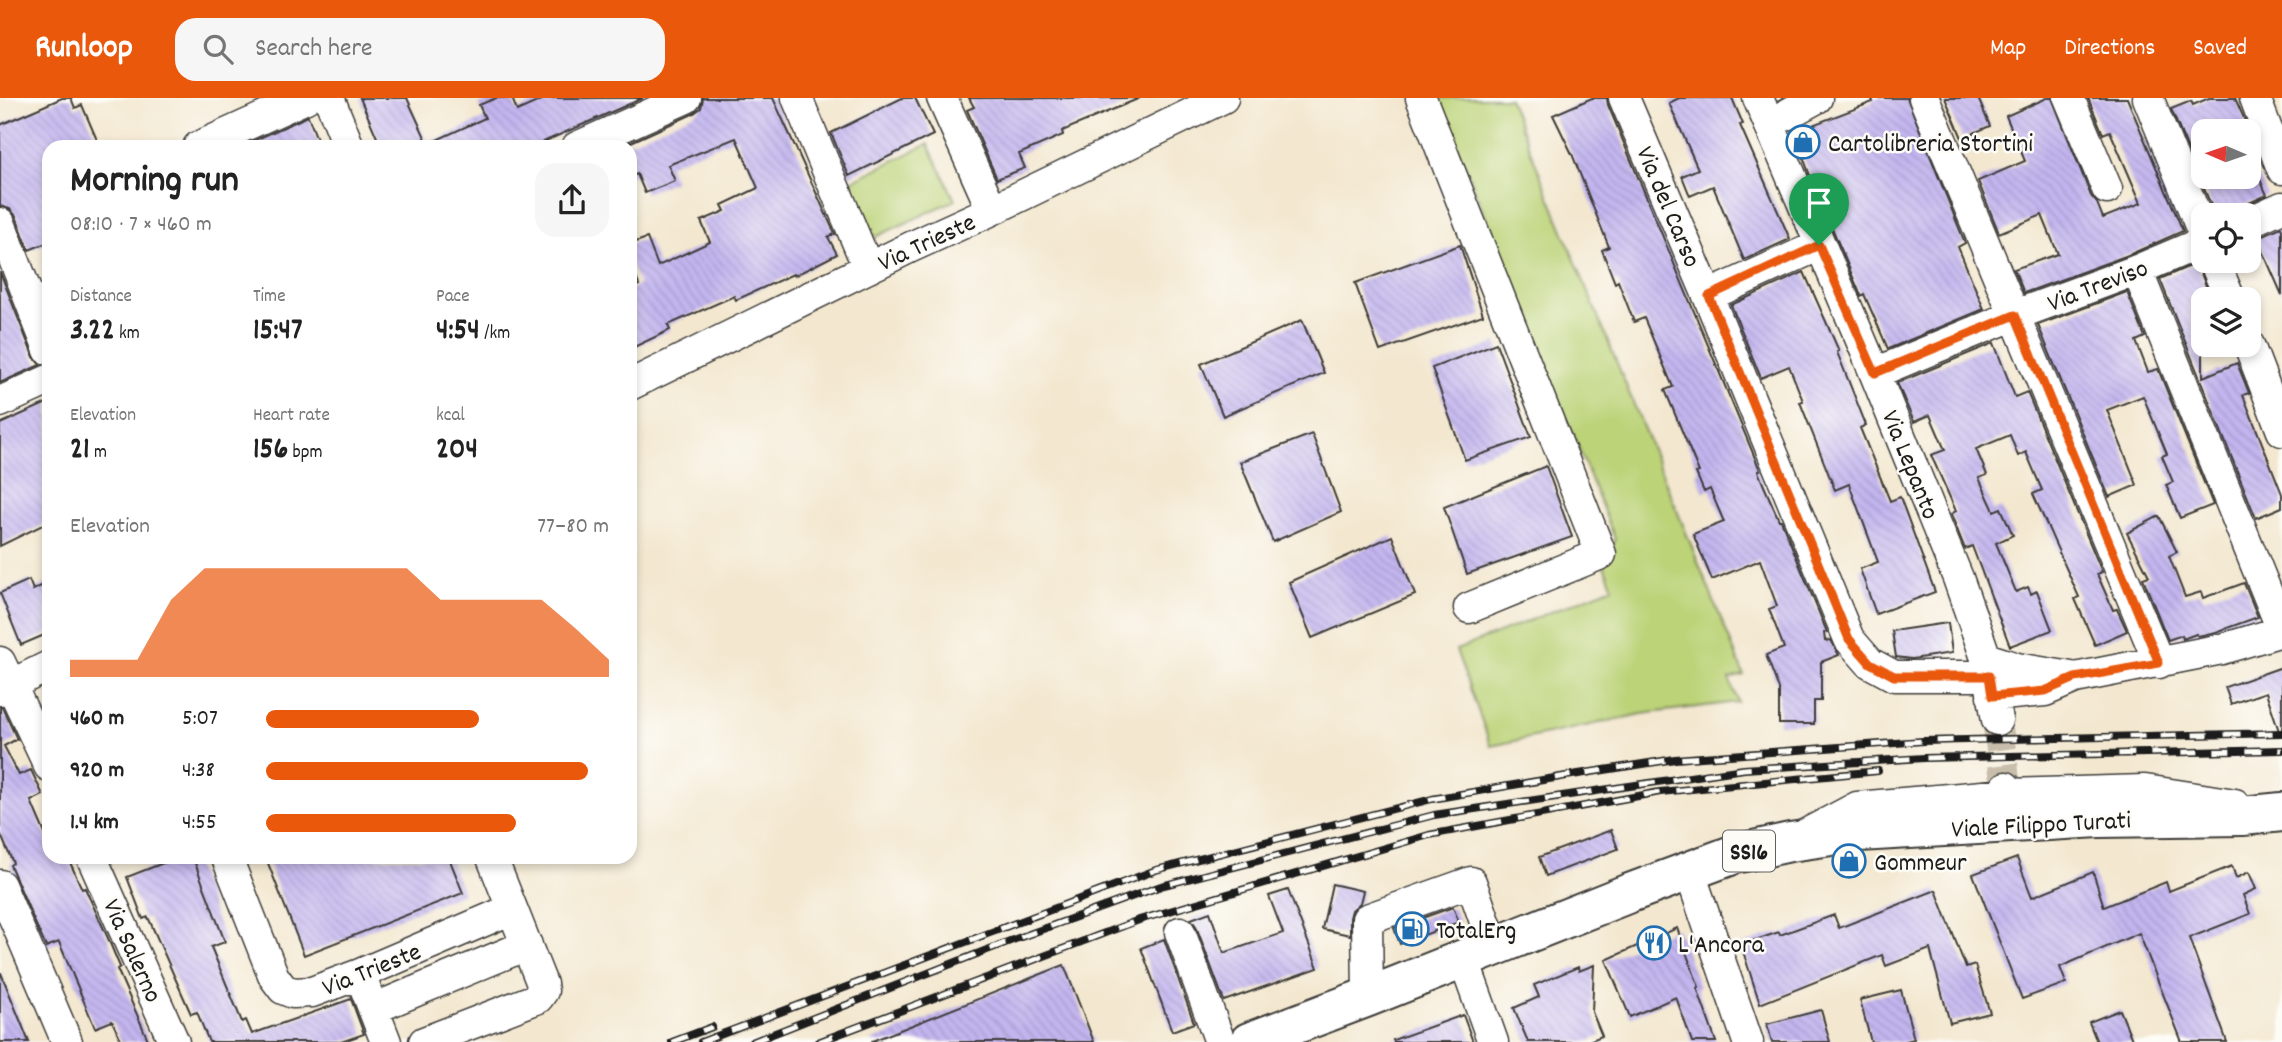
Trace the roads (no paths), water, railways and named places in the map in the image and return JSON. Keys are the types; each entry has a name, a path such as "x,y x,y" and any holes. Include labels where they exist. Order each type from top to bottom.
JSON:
{"main road":[{"name":"Viale Filippo Turati","path":"1272,1038 1368,997 1735,854 1790,842 1860,832 2099,818 2242,816 2282,812"}],"street":[{"path":"213,140 306,98"},
{"path":"329,98 346,140"},
{"path":"593,140 686,98"},
{"path":"797,98 868,268"},
{"path":"942,98 992,211"},
{"name":"Via Trieste","path":"637,382 868,268 992,211 1182,107 1223,98"},
{"path":"1421,98 1601,554 1469,608"},
{"name":"Via del Carso","path":"1623,98 1709,296 1849,639 1870,663 1894,676 1991,688"},
{"path":"1763,111 1817,98"},
{"path":"1924,98 2159,663"},
{"path":"2069,98 2107,189"},
{"path":"2148,98 2191,204"},
{"path":"2255,98 2282,169"},
{"name":"Via Lepanto","path":"1763,111 1875,373 1958,578 1991,688"},
{"path":"2261,217 2282,207"},
{"path":"0,223 42,332"},
{"path":"1709,296 1819,245"},
{"name":"Via Treviso","path":"1875,373 2191,247"},
{"path":"1991,688 2045,691 2075,678 2222,649 2282,630 2137,270"},
{"path":"2254,357 2282,431"},
{"path":"0,402 42,383"},
{"path":"42,668 4,679 42,752"},
{"path":"1991,688 2017,668 2075,678"},
{"path":"1790,842 1857,807 2006,791 2145,790 2282,812"},
{"name":"Via Salerno","path":"95,864 121,917 174,1042"},
{"name":"Via Trieste","path":"229,864 274,977 283,989 293,993 312,992 360,974 512,909"},
{"path":"424,1042 538,998 543,990 494,864"},
{"path":"1689,870 1748,1042"},
{"path":"1368,997 1367,919 1471,882 1493,1042"},
{"path":"0,885 9,932 67,1042"},
{"path":"1180,932 1220,1042"},
{"path":"373,1009 527,945"},
{"path":"360,974 386,1042"}],"tunnel":[{"path":"1997,720 2006,787"}],"railway":[{"path":"701,1042 1156,870 1432,799 1675,759 1923,741 2282,733"},
{"path":"752,1042 1010,941 1161,886 1434,815 1744,769 1924,758 2282,750"},
{"path":"818,1042 1139,920 1429,835 1660,792 1878,771"},
{"path":"672,1042 712,1027"}],"place":[{"name":"Cartolibreria Stortini","path":"1803,142"},
{"name":"Gommeur","path":"1849,861"},
{"name":"TotalErg","path":"1412,929"},
{"name":"L'Ancora","path":"1654,943"}]}
